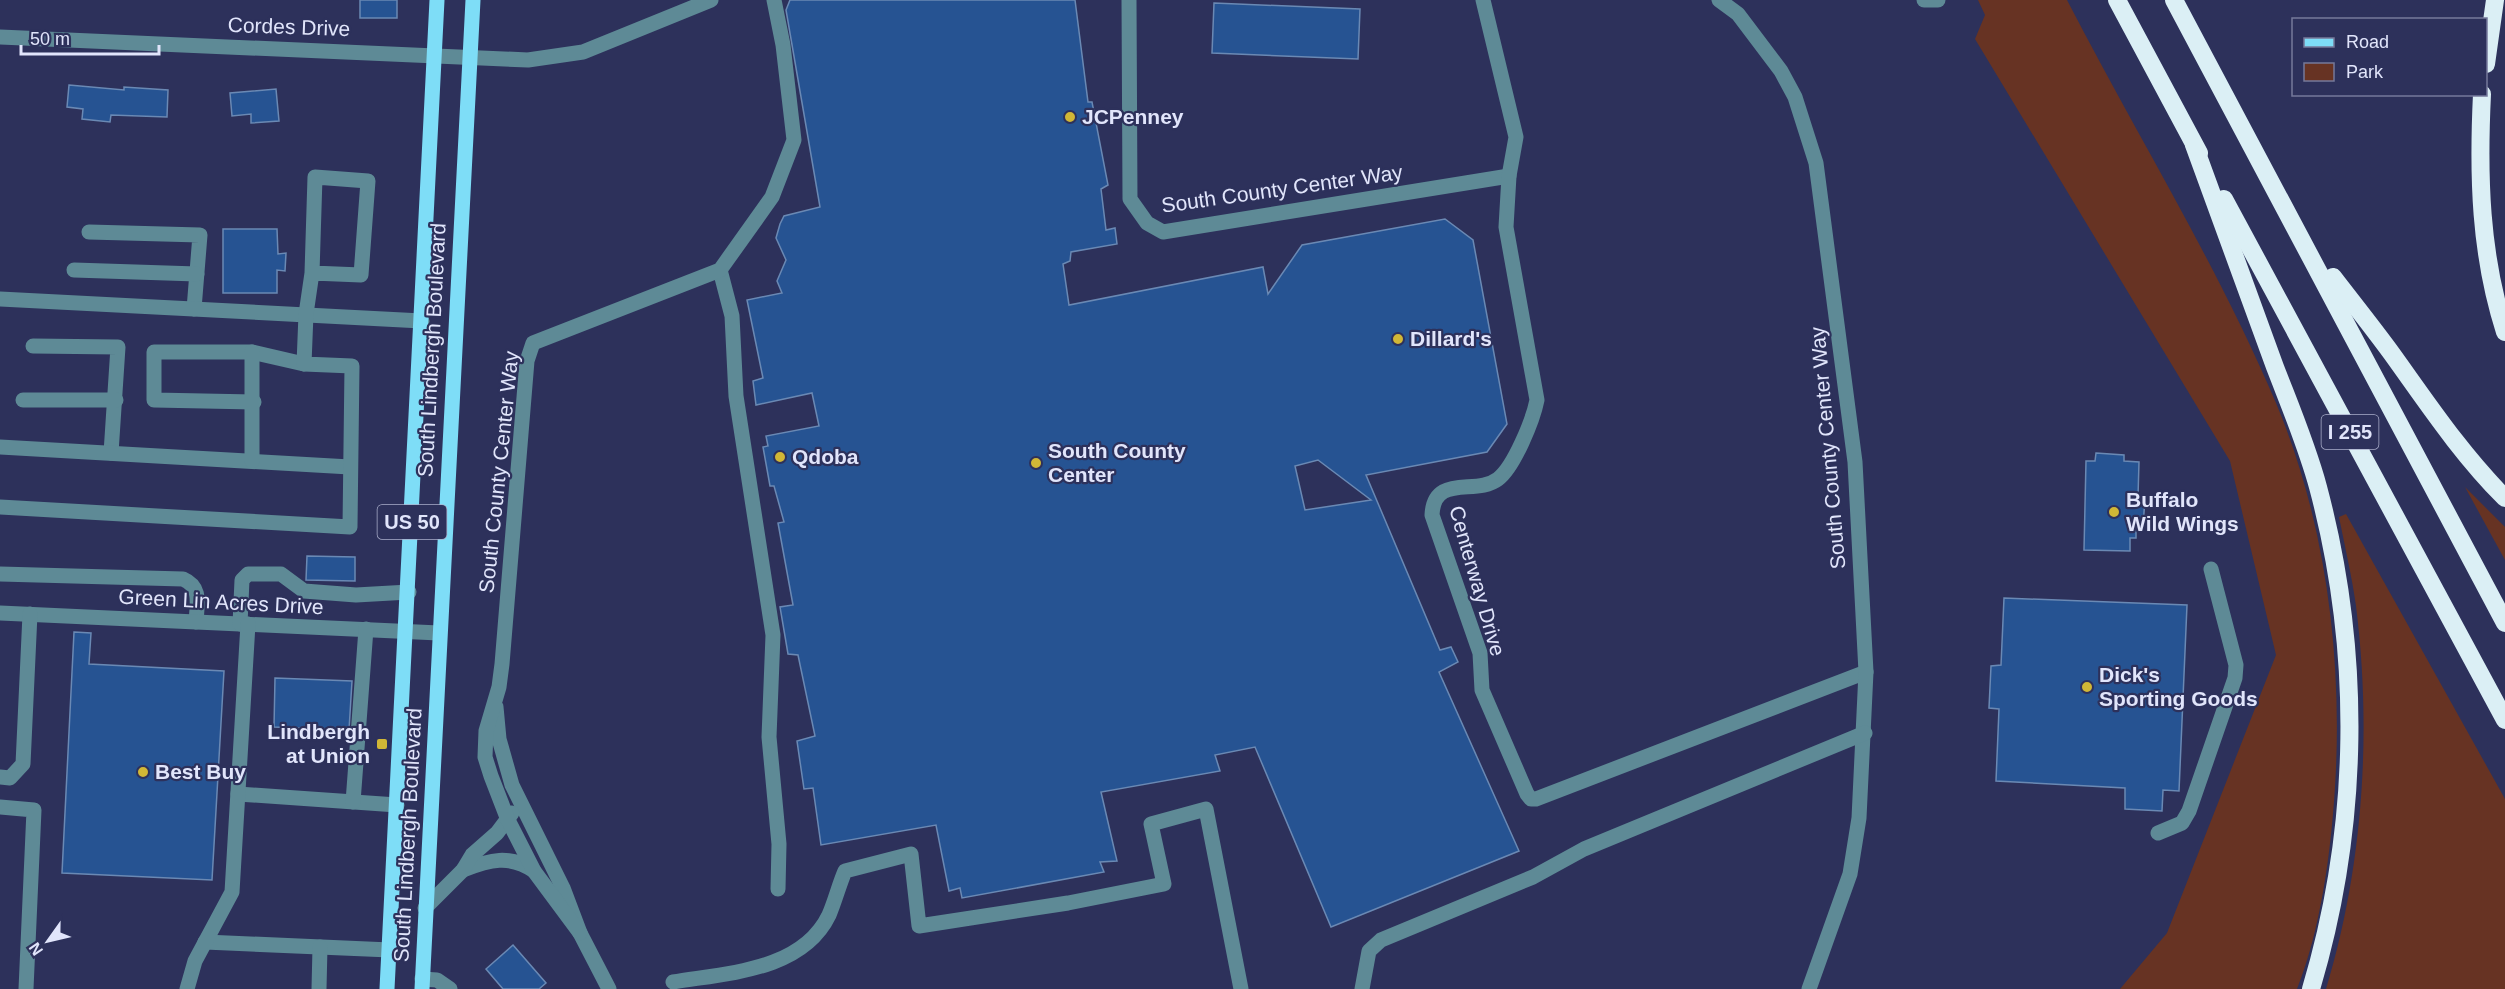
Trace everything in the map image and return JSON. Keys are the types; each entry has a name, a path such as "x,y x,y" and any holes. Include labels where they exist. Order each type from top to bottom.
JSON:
{"highway":[{"name":"I 255","path":"2117,0 2505,720"},
{"name":"I 255","path":"2174,0 2305,241 2427,479 2505,623"},
{"path":"2487,57 2495,0"},
{"path":"2482,96 2478,160 2482,232 2496,304 2505,332"},
{"path":"2194,145 2318,486 2342,599 2350,688 2349,786 2338,875 2311,989"},
{"path":"2305,241 2392,354 2434,416 2480,473 2505,498"}],"main road":[{"name":"South Lindbergh Boulevard","path":"387,989 409,592 437,0"},
{"name":"South Lindbergh Boulevard","path":"422,984 473,0"}],"street":[{"path":"469,56 528,60 583,52 711,0"},
{"path":"774,0 783,45 794,140 772,197 720,270 732,316 736,396 773,635 769,737 779,844 778,889"},
{"name":"South County Center Way","path":"1129,0 1130,199 1147,223 1162,232 1509,176"},
{"name":"Centerway Drive","path":"1483,0 1516,137 1509,176 1506,227 1537,400 1534,418 1501,477 1496,481 1438,495 1433,502 1432,515 1480,653 1482,690 1527,794 1531,799 1536,799 1866,672"},
{"name":"South County Center Way","path":"1719,0 1738,14 1781,70 1795,97 1816,163 1855,462 1866,672 1865,733 1858,818 1850,874 1809,989"},
{"path":"1924,0 1938,0"},
{"name":"Cordes Drive","path":"0,38 469,56"},
{"path":"304,364 306,314 312,273 315,177 368,181 361,275 312,273"},
{"path":"89,232 200,236 194,309"},
{"path":"74,270 196,274"},
{"name":"South County Center Way","path":"580,933 534,871 508,820 485,757 486,731 495,702 502,664 527,361 533,343 720,270"},
{"path":"0,299 422,321"},
{"path":"33,346 118,347 111,453"},
{"path":"0,507 350,527 352,366 304,364 252,352 154,352 154,400 254,402"},
{"path":"252,352 254,402 252,461"},
{"path":"23,400 116,400"},
{"path":"0,447 350,466"},
{"path":"2158,833 2182,823 2189,811 2235,678 2236,665 2211,569"},
{"path":"0,574 183,579 193,584 197,591 196,622"},
{"path":"188,989 195,961 232,892 244,624 242,580 248,574 281,574 304,591 356,595 409,592"},
{"name":"Green Lin Acres Drive","path":"0,613 439,633"},
{"path":"0,777 10,778 23,764 30,614"},
{"path":"353,802 366,629"},
{"name":"South County Center Way","path":"495,702 499,739 519,799 563,888 580,933 609,989"},
{"path":"1362,989 1369,951 1381,940 1533,877 1589,847 1865,733"},
{"path":"238,794 397,805"},
{"path":"425,908 463,870 472,855 508,820 519,799"},
{"path":"0,807 34,810 26,989"},
{"path":"673,982 765,966 804,946 828,917 845,871 911,854 919,926 1068,903 1164,884 1151,824 1206,809 1241,989"},
{"path":"463,870 498,859 520,861 534,871"},
{"path":"205,942 390,950"},
{"path":"319,989 320,947"},
{"path":"422,984 437,980 450,989"}],"green space":[{"path":"1978,0 2067,0 2228,300 2276,403 2293,448 2319,543 2327,592 2333,641 2337,739 2333,812 2324,890 2319,916 2297,989 2120,989 2167,933 2276,655 2230,461 1975,39 1985,15"},
{"path":"2465,487 2505,527 2505,560"},
{"path":"2346,514 2505,799 2505,989 2326,989 2349,896 2361,799 2363,702 2361,654 2356,606 2339,517"}],"building":[{"path":"360,0 397,0 397,18 360,18"},
{"name":"South County Center","path":"790,0 1075,0 1088,102 1092,102 1108,185 1101,189 1106,230 1115,228 1117,244 1071,252 1070,261 1063,264 1069,305 1263,267 1268,294 1302,245 1445,219 1473,240 1507,424 1487,452 1366,475 1440,650 1451,647 1458,662 1439,672 1519,851 1331,927 1255,747 1215,755 1220,771 1101,792 1117,861 1100,862 1104,872 962,898 960,888 949,891 936,825 821,845 813,788 804,789 797,741 815,736 798,655 788,654 780,607 793,605 778,523 784,522 774,486 770,486 763,447 768,446 766,436 819,426 812,393 756,405 753,381 763,378 747,300 782,293 777,281 786,260 776,238 780,224 784,216 820,207 786,10","holes":["1318,460 1371,500 1305,510 1295,466"]},
{"path":"1214,3 1360,9 1358,59 1212,53"},
{"path":"69,85 124,90 124,87 168,90 167,117 111,115 110,122 82,119 83,109 67,107"},
{"path":"276,89 279,121 251,123 251,114 232,116 230,93"},
{"path":"223,229 277,229 278,254 286,253 285,271 277,270 277,293 223,293"},
{"name":"Buffalo Wild Wings","path":"2096,453 2124,455 2124,461 2139,462 2138,497 2145,497 2143,528 2136,527 2136,538 2130,538 2130,551 2084,550 2086,461 2095,461"},
{"path":"307,556 355,557 355,581 306,580"},
{"name":"Dick's Sporting Goods","path":"2004,598 2187,605 2179,791 2163,790 2162,811 2125,809 2125,788 1996,781 1999,709 1989,708 1991,666 2001,665"},
{"name":"Best Buy","path":"74,632 91,633 89,664 224,671 212,880 62,873"},
{"path":"275,678 352,681 349,730 274,727"},
{"path":"513,945 546,983 539,989 503,989 486,969"}],"place":[{"name":"JCPenney","path":"1070,117"},
{"name":"Dillard's","path":"1398,339"},
{"name":"Qdoba","path":"780,457"},
{"name":"South County Center","path":"1036,463"},
{"name":"Buffalo Wild Wings","path":"2114,512"},
{"name":"Dick's Sporting Goods","path":"2087,687"},
{"name":"Lindbergh at Union","path":"382,744"},
{"name":"Best Buy","path":"143,772"}]}
